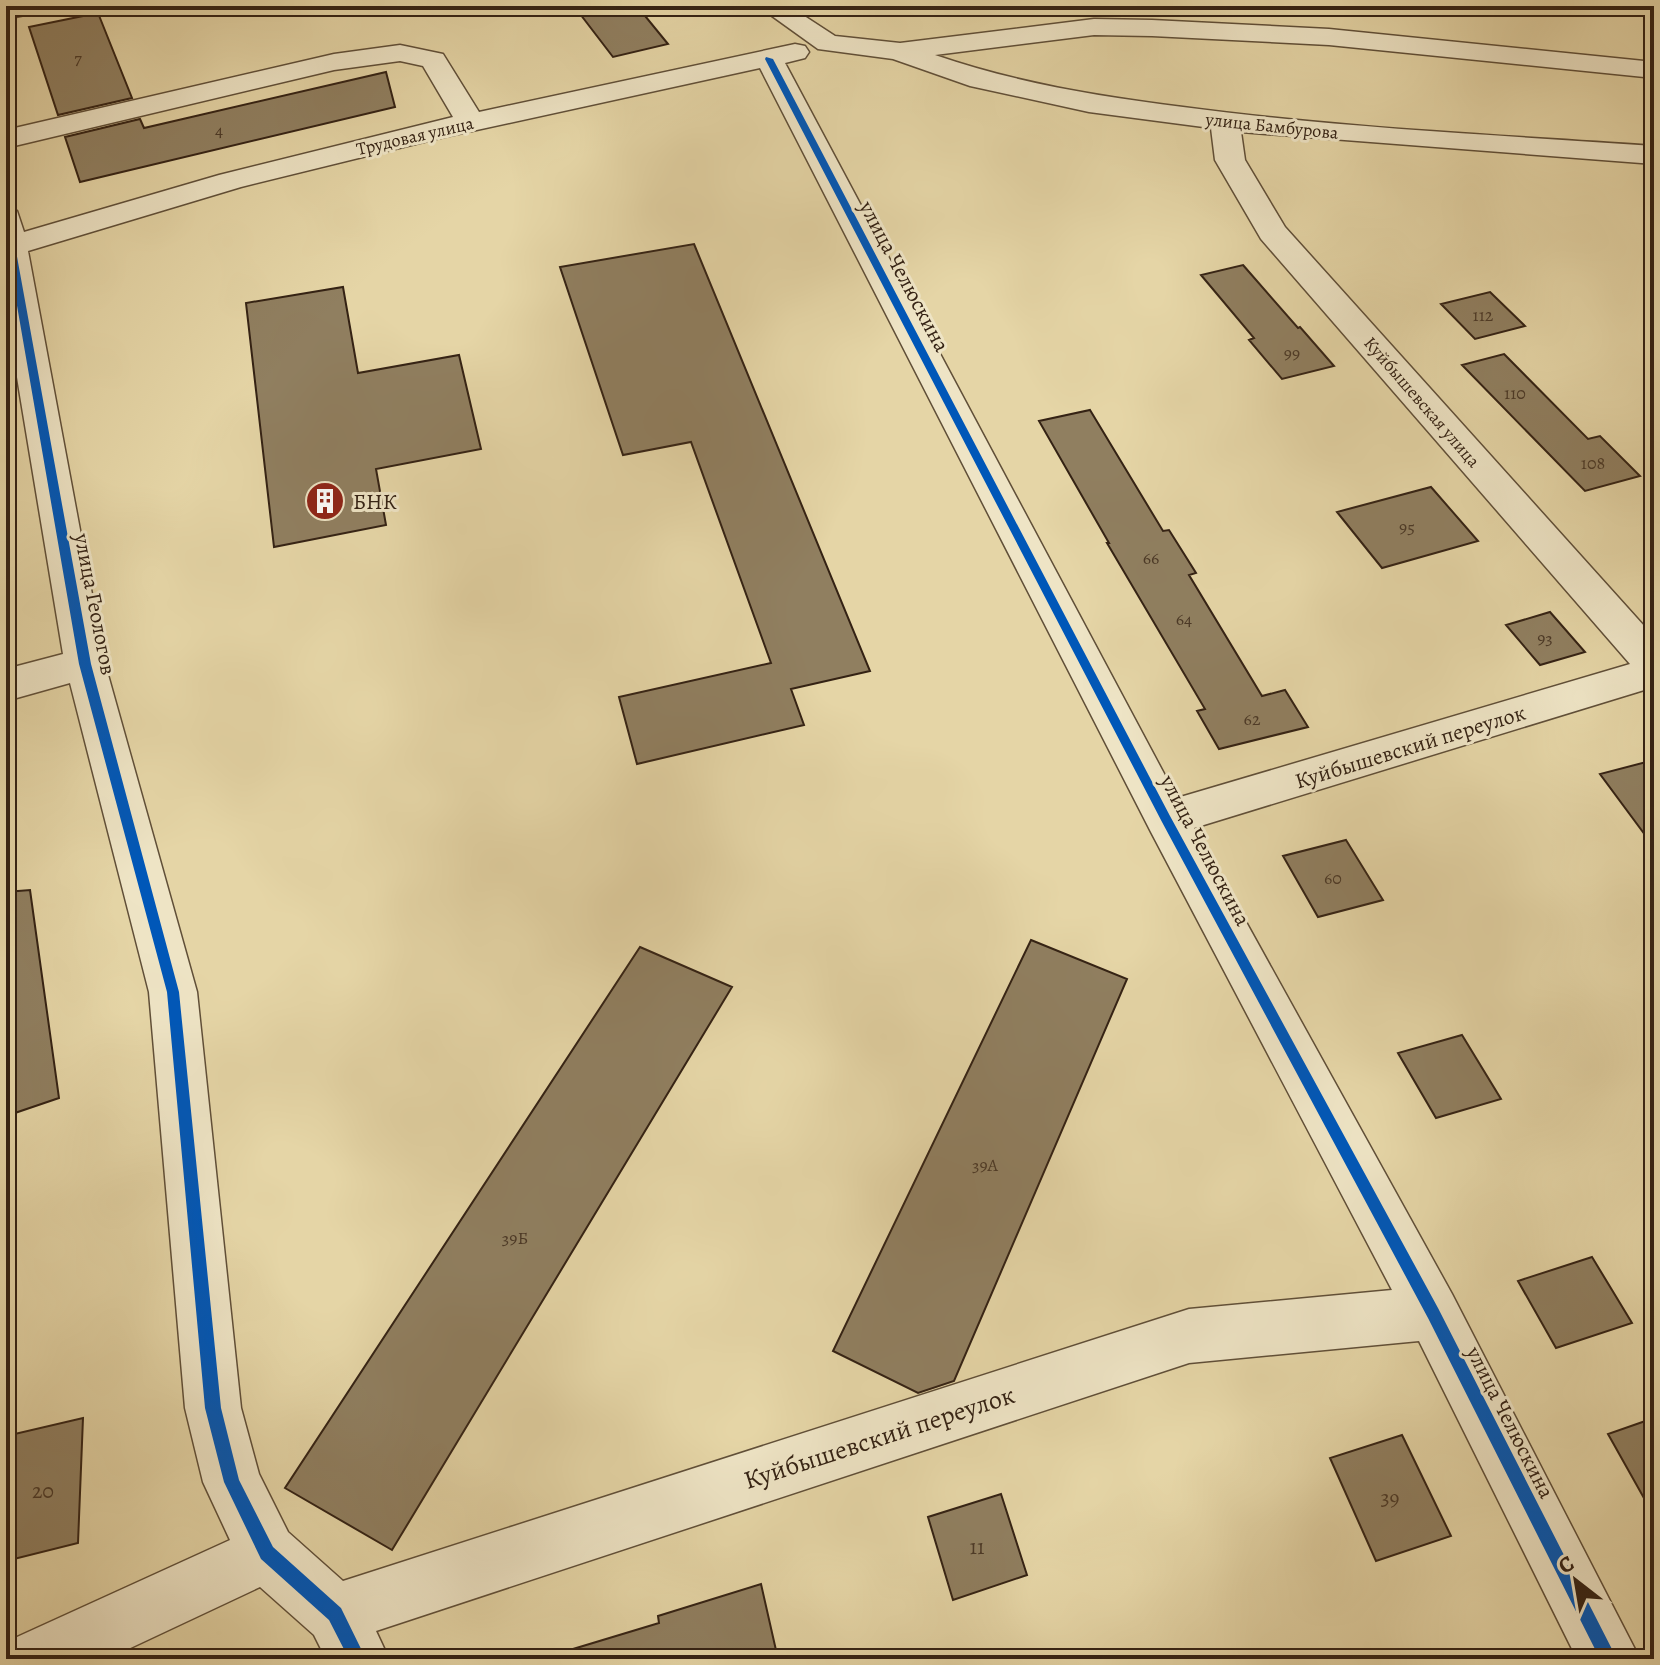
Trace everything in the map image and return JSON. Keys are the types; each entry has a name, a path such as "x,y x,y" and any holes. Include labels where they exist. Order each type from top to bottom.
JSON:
{"street":[{"path":"6,11 30,6"},
{"path":"771,6 828,43 897,51 1094,27 1329,37 1654,70"},
{"path":"1076,6 1094,27"},
{"name":"Трудовая улица","path":"7,237 471,123 769,59 828,43"},
{"name":"улица Бамбурова","path":"897,51 980,80 1089,103 1281,129 1654,155"},
{"path":"6,139 334,62 400,53 433,60 471,123"},
{"name":"улица Челюскина","path":"769,59 1166,819 1433,1313 1609,1659"},
{"name":"Куйбышевская улица","path":"1225,121 1230,160 1272,232 1654,664"},
{"path":"1230,160 1275,155 1494,166 1654,180"},
{"name":"улица Геологов","path":"7,237 85,664 173,992 213,1408 232,1482 267,1553"},
{"path":"6,685 85,664"},
{"name":"Куйбышевский переулок","path":"1166,819 1654,672"},
{"name":"Куйбышевский переулок","path":"346,1637 1189,1336 1433,1313"},
{"path":"39,1659 267,1553 346,1637"}],"building":[{"path":"574,6 637,6 668,44 613,57"},
{"path":"98,13 132,98 58,115 29,27"},
{"path":"386,72 395,107 80,182 65,137 140,119 144,128"},
{"path":"694,244 870,671 791,689 804,725 637,764 619,697 771,663 691,442 623,455 560,267"},
{"path":"1243,265 1334,366 1282,379 1249,340 1254,338 1201,275"},
{"path":"343,287 358,373 459,355 481,449 376,469 386,525 274,547 246,303"},
{"path":"1490,292 1525,326 1475,339 1441,304"},
{"path":"1504,354 1588,439 1600,436 1640,476 1585,491 1462,365"},
{"path":"1090,410 1163,531 1169,530 1196,573 1189,575 1262,696 1285,690 1308,727 1219,749 1197,711 1205,709 1039,421"},
{"path":"1431,487 1478,541 1382,568 1337,512"},
{"path":"1550,612 1585,652 1540,665 1506,625"},
{"path":"1654,760 1654,847 1600,774"},
{"path":"1346,840 1383,900 1318,917 1283,856"},
{"path":"30,890 59,1098 6,1116 6,892"},
{"path":"1031,940 1127,979 954,1381 918,1393 833,1351"},
{"path":"640,947 732,987 392,1550 285,1488"},
{"path":"1462,1035 1501,1099 1436,1118 1398,1053"},
{"path":"1592,1257 1632,1323 1556,1348 1518,1281"},
{"path":"83,1418 78,1543 6,1561 6,1436"},
{"path":"1654,1418 1654,1516 1608,1434"},
{"path":"1402,1435 1451,1536 1376,1561 1330,1458"},
{"path":"1001,1494 1027,1575 953,1600 928,1517"},
{"path":"761,1584 778,1659 575,1659 573,1649 659,1623 658,1616"}],"cycle path":[{"path":"769,59 1166,819 1433,1313 1609,1659"},
{"path":"6,218 85,664 173,992 213,1408 232,1482 267,1553 335,1614 358,1659"}],"place":[{"name":"БНК","path":"325,501"}]}
